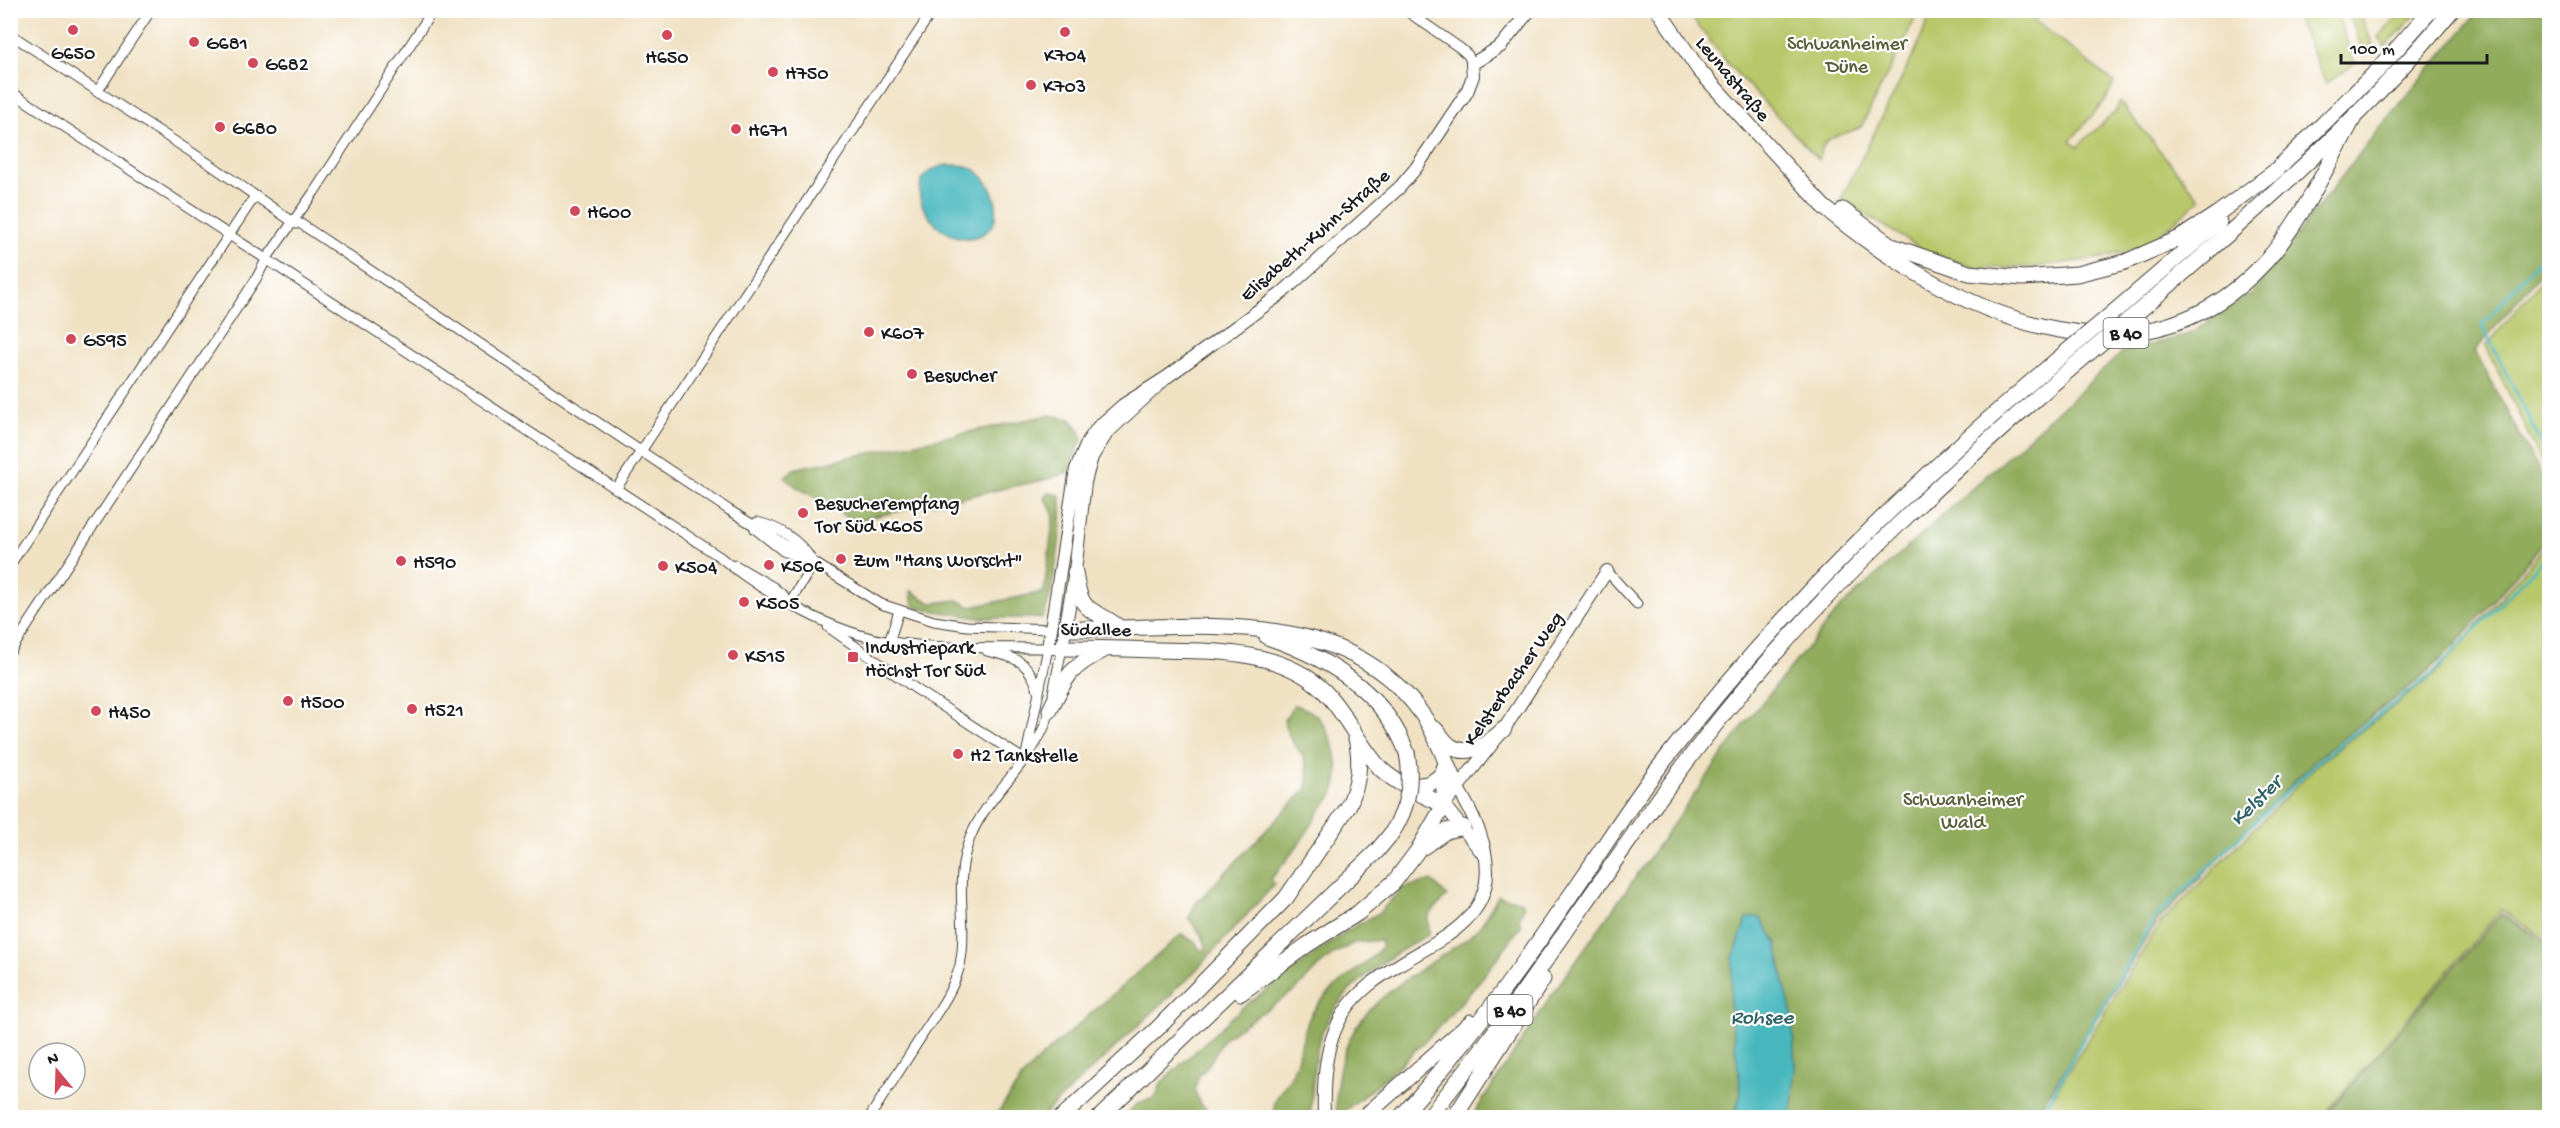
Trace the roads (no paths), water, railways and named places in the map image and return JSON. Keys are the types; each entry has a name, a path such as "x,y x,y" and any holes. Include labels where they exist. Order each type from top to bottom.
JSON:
{"highway":[{"name":"B 40","path":"1400,1118 1457,1051 1503,991 1656,771 1747,660 1824,575 1891,508 2014,395 2108,317 2278,169 2379,69 2431,10"},
{"name":"B 40","path":"1428,1118 1495,1031 1682,767 1795,630 1895,527 1963,462 2289,180 2386,86 2452,10"},
{"name":"B 40","path":"1828,204 1912,273 1983,307 2035,324 2082,333 2105,334 2145,330 2174,322 2213,304 2232,292 2266,261 2290,229 2356,114"},
{"name":"B 40","path":"1828,204 1892,246 1969,273 2023,278 2055,276 2077,274 2146,255 2180,238 2217,214 2278,169"},
{"path":"1075,572 1082,600 1089,611 1110,620 1120,628"},
{"name":"Südallee","path":"1059,629 1235,629"},
{"path":"1235,629 1256,629 1302,636 1355,654 1379,670 1447,743 1461,750 1483,746 1504,729"},
{"path":"1099,1118 1377,850 1400,819 1409,792 1407,753 1398,732 1384,710 1350,678 1304,651 1258,634 1235,629"},
{"name":"Südallee","path":"1055,648 1220,652 1272,662 1303,675 1316,684 1340,709 1355,734 1382,769 1420,794 1444,805"},
{"path":"1050,710 1071,671 1083,661 1109,648"},
{"path":"1424,716 1443,763 1457,787"},
{"path":"1066,1115 1158,1028 1286,898 1348,807 1360,771 1355,734"},
{"path":"1188,1032 1269,972 1379,897 1394,882 1418,850 1444,805 1443,763"},
{"path":"1399,781 1424,786 1437,780 1443,763"},
{"path":"1418,850 1441,834 1463,828"},
{"name":"B 40","path":"1446,1118 1506,1039 1562,949 1588,898"},
{"path":"1363,1118 1503,991"},
{"path":"1454,1118 1506,1039"}],"main road":[{"name":"Leunastraße","path":"1658,10 1673,35 1721,96 1786,166 1828,204"}],"street":[{"path":"98,92 152,10"},
{"path":"10,652 256,279 267,258 314,192 433,10"},
{"path":"616,489 933,10"},
{"path":"1405,10 1461,48 1468,55 1472,64 1501,46 1530,10"},
{"name":"Südallee","path":"10,34 642,451 869,597 899,611 934,621 967,626 1059,629"},
{"name":"Elisabeth-Kuhn-Straße","path":"1059,629 1074,480 1083,450 1104,420 1167,377 1282,292 1409,178 1467,92 1473,76 1472,64"},
{"name":"Südallee","path":"10,91 810,614 874,660 1025,760"},
{"path":"10,565 255,196"},
{"path":"256,279 267,272 283,271"},
{"name":"Elisabeth-Kuhn-Straße","path":"1055,648 1075,572 1082,500 1092,457 1107,433 1167,377"},
{"path":"790,602 814,563"},
{"path":"1607,571 1637,604"},
{"name":"Kelsterbacher Weg","path":"1444,805 1504,729 1607,571"},
{"path":"889,642 899,611"},
{"name":"Südallee","path":"810,614 842,628 889,642 967,647 1055,648"},
{"path":"967,626 967,647 1009,656 1022,662 1032,675 1039,696"},
{"path":"1025,760 1039,696 1055,648"},
{"path":"869,1118 944,1003 955,980 962,943 960,881 970,838 987,808 1038,740 1050,710 1055,648"},
{"path":"1324,1115 1328,1049 1345,1010 1363,990 1378,978 1457,929 1471,916 1485,890 1487,877 1479,828 1457,787"},
{"path":"1444,805 1485,857"}],"water":[{"path":"947,165 966,166 975,170 990,187 996,209 995,219 990,228 981,235 965,238 949,234 925,211 920,197 921,183 929,172"},
{"name":"Rohsee","path":"1760,917 1777,943 1792,1013 1795,1066 1791,1117 1733,1117 1741,1093 1730,1005 1733,958 1747,918"}],"waterway":[{"path":"2550,247 2482,325 2550,460"},
{"name":"Kelster","path":"2040,1118 2153,920 2317,762 2431,675 2550,553"}],"place":[{"name":"G650","path":"73,30"},
{"name":"K704","path":"1065,32"},
{"name":"H650","path":"667,35"},
{"name":"G681","path":"194,42"},
{"name":"G682","path":"253,63"},
{"name":"H750","path":"773,72"},
{"name":"K703","path":"1031,85"},
{"name":"G680","path":"220,127"},
{"name":"H671","path":"736,129"},
{"name":"H600","path":"575,211"},
{"name":"K607","path":"869,332"},
{"name":"G595","path":"71,339"},
{"name":"Besucher","path":"912,374"},
{"name":"Besucherempfang Tor Süd K605","path":"803,513"},
{"name":"Zum \"Hans Worscht\"","path":"841,559"},
{"name":"H590","path":"401,561"},
{"name":"K506","path":"769,565"},
{"name":"K504","path":"663,566"},
{"name":"K505","path":"744,602"},
{"name":"K515","path":"733,655"},
{"name":"Industriepark Höchst Tor Süd","path":"853,657"},
{"name":"H500","path":"288,701"},
{"name":"H521","path":"412,709"},
{"name":"H450","path":"96,711"},
{"name":"H2 Tankstelle","path":"958,754"}],"park label":[{"name":"Schwanheimer Düne","path":"1847,54"},
{"name":"Schwanheimer Wald","path":"1963,810"}]}
